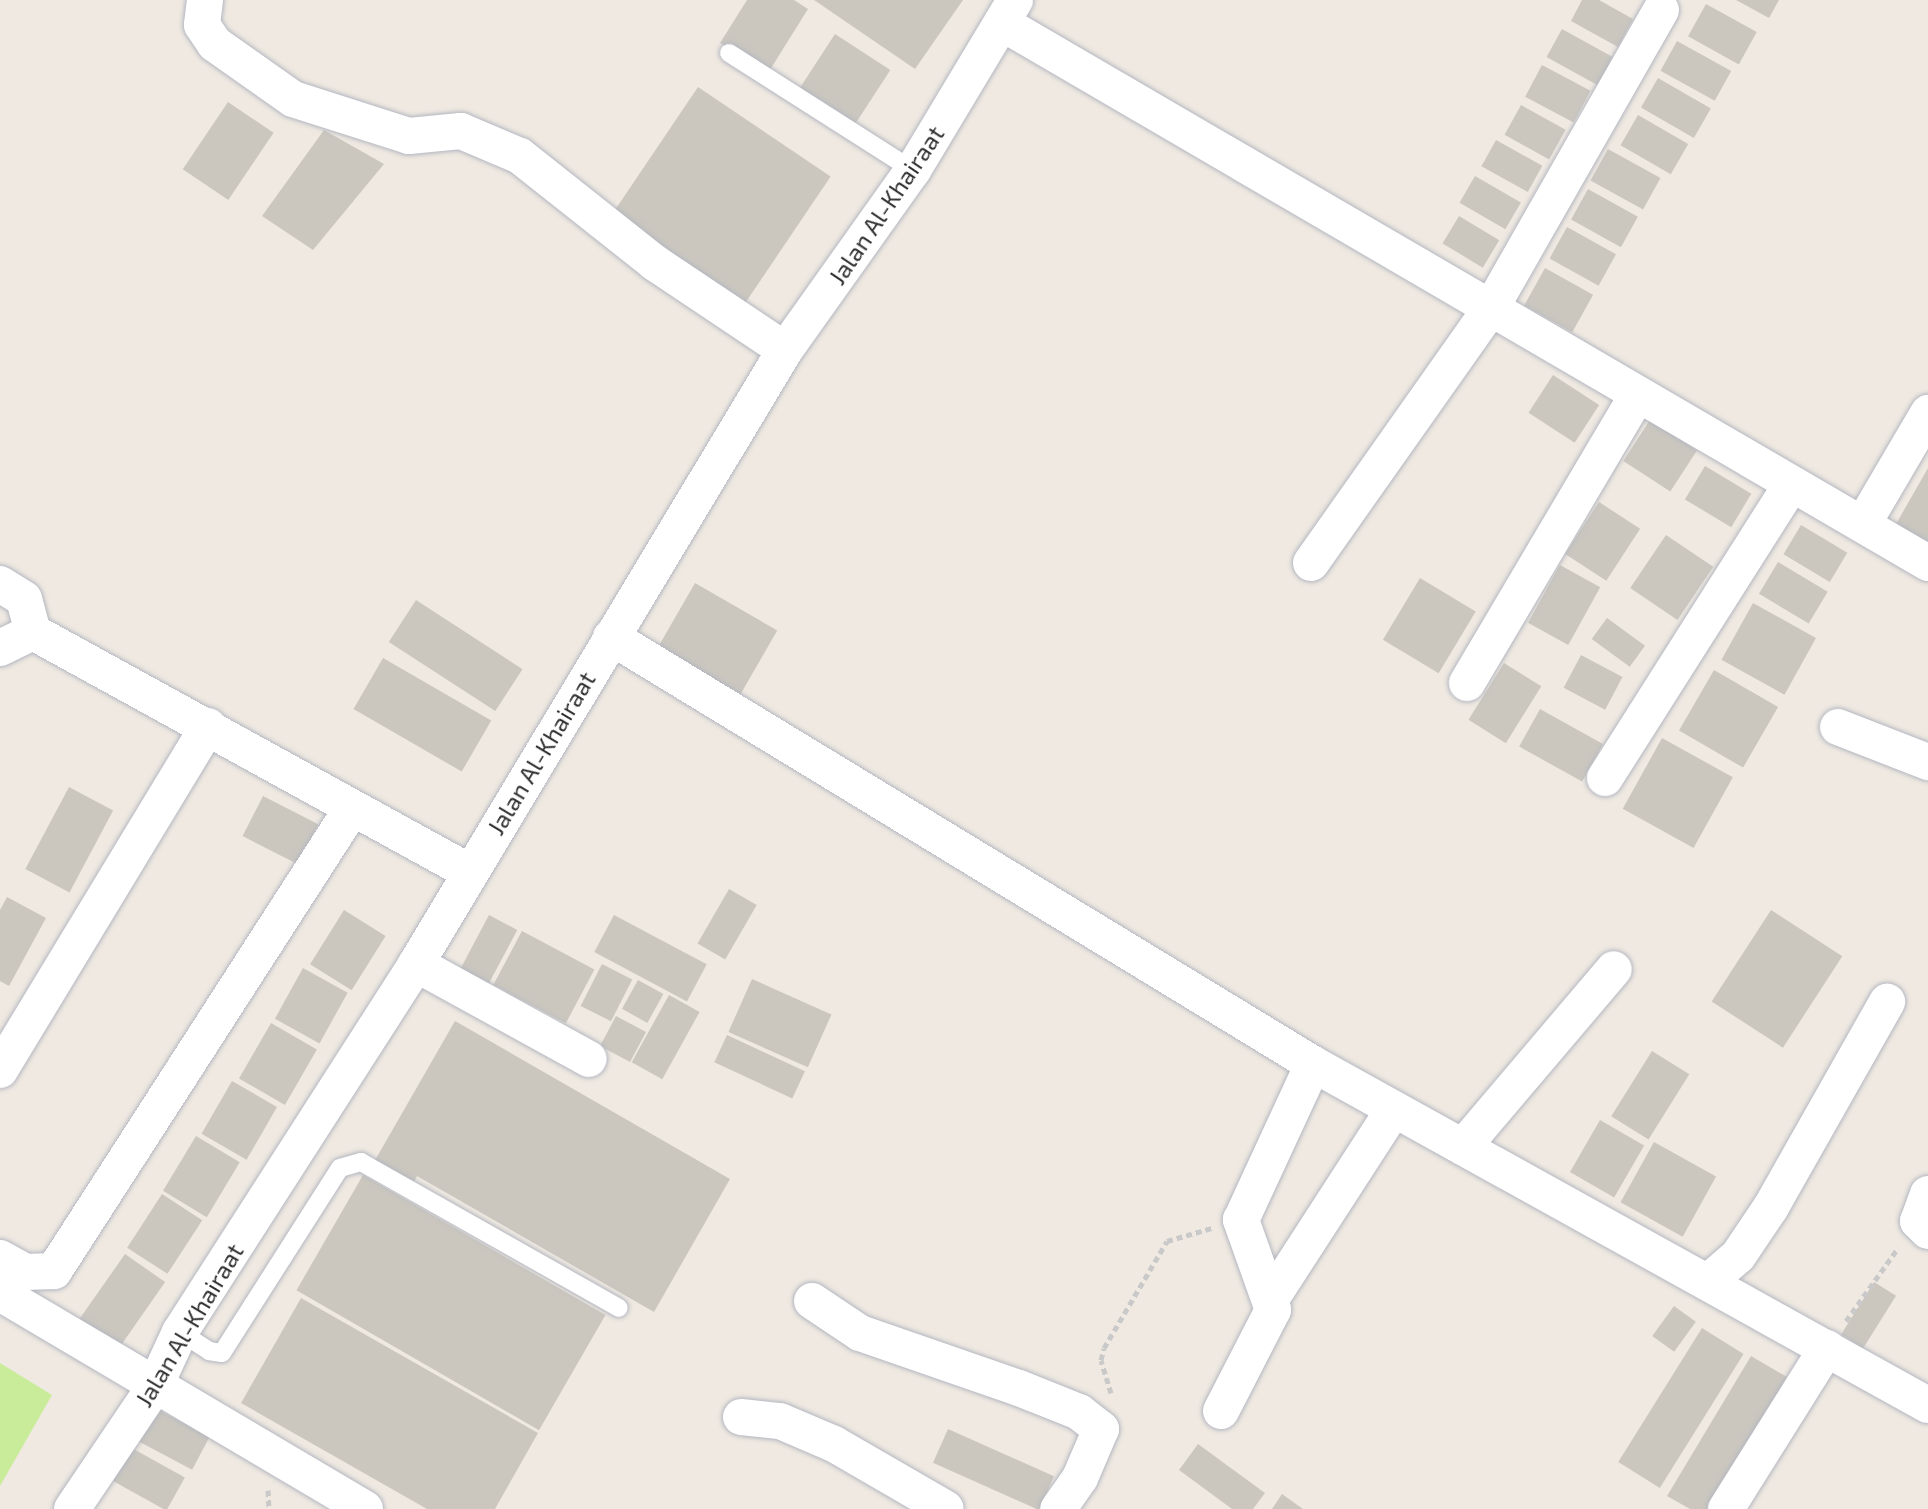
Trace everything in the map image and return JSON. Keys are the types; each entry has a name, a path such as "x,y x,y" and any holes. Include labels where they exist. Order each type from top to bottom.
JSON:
{"street":[{"path":"205,0 202,25 215,44 293,99 409,136 461,131 520,156 655,263 785,350"},
{"path":"1311,563 1491,308 1661,10"},
{"path":"1009,12 1636,397 1928,563"},
{"name":"Jalan Al-Khairaat","path":"72,1509 155,1386 180,1332 416,964 785,350 913,170 1009,12"},
{"path":"1467,683 1636,397"},
{"path":"1863,524 1928,413"},
{"path":"1605,778 1790,486"},
{"path":"0,584 24,599 33,632 208,726 351,810 469,872"},
{"path":"0,648 33,632"},
{"path":"611,637 1313,1064 1928,1405"},
{"path":"0,1070 208,726"},
{"path":"1838,727 1928,762"},
{"path":"0,1258 25,1272 54,1271 351,810"},
{"path":"416,964 589,1059"},
{"path":"1463,1147 1614,969"},
{"path":"1708,1282 1738,1256 1771,1207 1887,1002"},
{"path":"1221,1411 1272,1321 1271,1299 1241,1220 1313,1064"},
{"path":"1271,1299 1394,1109"},
{"path":"0,1293 365,1509"},
{"path":"812,1301 860,1333 1019,1388 1079,1412 1101,1429 1080,1478 1058,1509"},
{"path":"1726,1509 1827,1348"},
{"path":"741,1417 780,1421 834,1444 946,1509"}],"lane":[{"path":"729,53 913,170"},
{"path":"180,1332 209,1351 222,1353 340,1168 361,1162 619,1308"}],"path":[{"path":"1827,1348 1925,1215"},
{"path":"1101,1429 1112,1392 1101,1360 1104,1348 1167,1241 1241,1220"}],"green space":[{"path":"0,1363 52,1395 0,1486"}],"building":[{"path":"747,0 794,0 808,9 768,73 720,43"},
{"path":"814,0 963,0 915,69"},
{"path":"1582,0 1599,0 1633,19 1618,47 1571,21"},
{"path":"1736,0 1779,0 1769,18"},
{"path":"1706,4 1757,32 1739,64 1688,36"},
{"path":"1562,29 1613,57 1597,85 1546,57"},
{"path":"835,34 890,70 853,128 797,92"},
{"path":"1677,41 1731,71 1715,101 1661,71"},
{"path":"1542,65 1591,91 1574,123 1525,97"},
{"path":"1658,78 1711,108 1694,138 1641,107"},
{"path":"698,87 831,176 745,303 612,214"},
{"path":"228,102 274,133 228,200 183,169"},
{"path":"1521,105 1566,130 1549,159 1505,135"},
{"path":"1638,115 1688,144 1671,174 1620,145"},
{"path":"324,130 384,164 313,250 262,216"},
{"path":"1496,140 1542,166 1528,192 1481,166"},
{"path":"1608,149 1660,178 1643,210 1591,180"},
{"path":"1475,176 1521,202 1505,229 1460,203"},
{"path":"1588,189 1638,217 1621,247 1571,220"},
{"path":"1459,216 1499,240 1483,268 1443,243"},
{"path":"1567,227 1616,254 1599,286 1550,258"},
{"path":"1545,268 1593,295 1572,332 1524,306"},
{"path":"1553,375 1599,405 1575,443 1528,413"},
{"path":"1650,420 1697,450 1670,492 1623,461"},
{"path":"1705,466 1751,494 1731,527 1685,499"},
{"path":"1928,468 1928,542 1896,524"},
{"path":"1599,502 1640,529 1606,581 1565,554"},
{"path":"1801,525 1847,553 1830,582 1783,554"},
{"path":"1666,535 1713,567 1677,620 1630,588"},
{"path":"1778,562 1828,592 1809,624 1759,594"},
{"path":"1560,565 1600,587 1568,645 1528,623"},
{"path":"1420,578 1476,611 1439,673 1383,640"},
{"path":"695,583 777,630 740,695 658,648"},
{"path":"416,600 523,669 495,711 389,642"},
{"path":"1753,603 1816,638 1784,695 1721,660"},
{"path":"1607,618 1645,646 1630,667 1592,639"},
{"path":"1581,655 1622,677 1605,710 1564,688"},
{"path":"383,658 491,720 462,772 354,709"},
{"path":"1504,663 1541,686 1506,743 1468,720"},
{"path":"1714,670 1778,707 1743,768 1679,731"},
{"path":"1540,709 1603,744 1582,782 1519,747"},
{"path":"1662,738 1733,777 1694,848 1623,809"},
{"path":"69,787 113,810 69,893 25,869"},
{"path":"263,796 318,824 298,864 243,836"},
{"path":"729,889 757,905 725,960 698,944"},
{"path":"7,897 46,918 9,986 0,981 0,910"},
{"path":"344,910 386,936 352,990 310,964"},
{"path":"1771,910 1842,956 1783,1048 1712,1001"},
{"path":"489,915 517,930 488,985 460,970"},
{"path":"614,915 707,964 687,1001 594,952"},
{"path":"522,931 594,969 566,1023 493,985"},
{"path":"602,964 632,979 611,1021 581,1006"},
{"path":"303,968 348,993 319,1043 275,1019"},
{"path":"752,979 831,1014 808,1067 728,1032"},
{"path":"638,980 663,994 647,1023 622,1009"},
{"path":"669,995 700,1012 662,1079 632,1062"},
{"path":"616,1016 646,1032 630,1062 600,1046"},
{"path":"455,1021 730,1179 654,1312 417,1176 413,1184 374,1162"},
{"path":"271,1023 317,1050 285,1105 239,1078"},
{"path":"727,1035 805,1071 792,1099 714,1062"},
{"path":"1652,1051 1689,1074 1649,1140 1611,1116"},
{"path":"232,1081 277,1107 247,1160 202,1134"},
{"path":"1600,1120 1644,1146 1614,1197 1570,1172"},
{"path":"196,1136 240,1162 207,1217 163,1191"},
{"path":"1654,1142 1716,1176 1683,1237 1621,1202"},
{"path":"363,1175 605,1315 539,1430 297,1290"},
{"path":"162,1194 202,1220 167,1274 127,1248"},
{"path":"125,1254 165,1282 119,1348 79,1320"},
{"path":"1874,1282 1896,1296 1863,1348 1841,1335"},
{"path":"301,1298 538,1433 495,1509 427,1509 241,1403"},
{"path":"1674,1306 1696,1322 1674,1352 1652,1336"},
{"path":"1702,1328 1744,1354 1660,1488 1618,1462"},
{"path":"1751,1356 1787,1377 1709,1509 1690,1509 1667,1496"},
{"path":"153,1407 210,1437 192,1470 136,1440"},
{"path":"948,1429 1054,1476 1037,1509 933,1463"},
{"path":"121,1442 185,1477 167,1509 163,1509 103,1475"},
{"path":"1198,1444 1265,1493 1253,1509 1232,1509 1179,1470"},
{"path":"1282,1494 1303,1509 1272,1509"}]}
